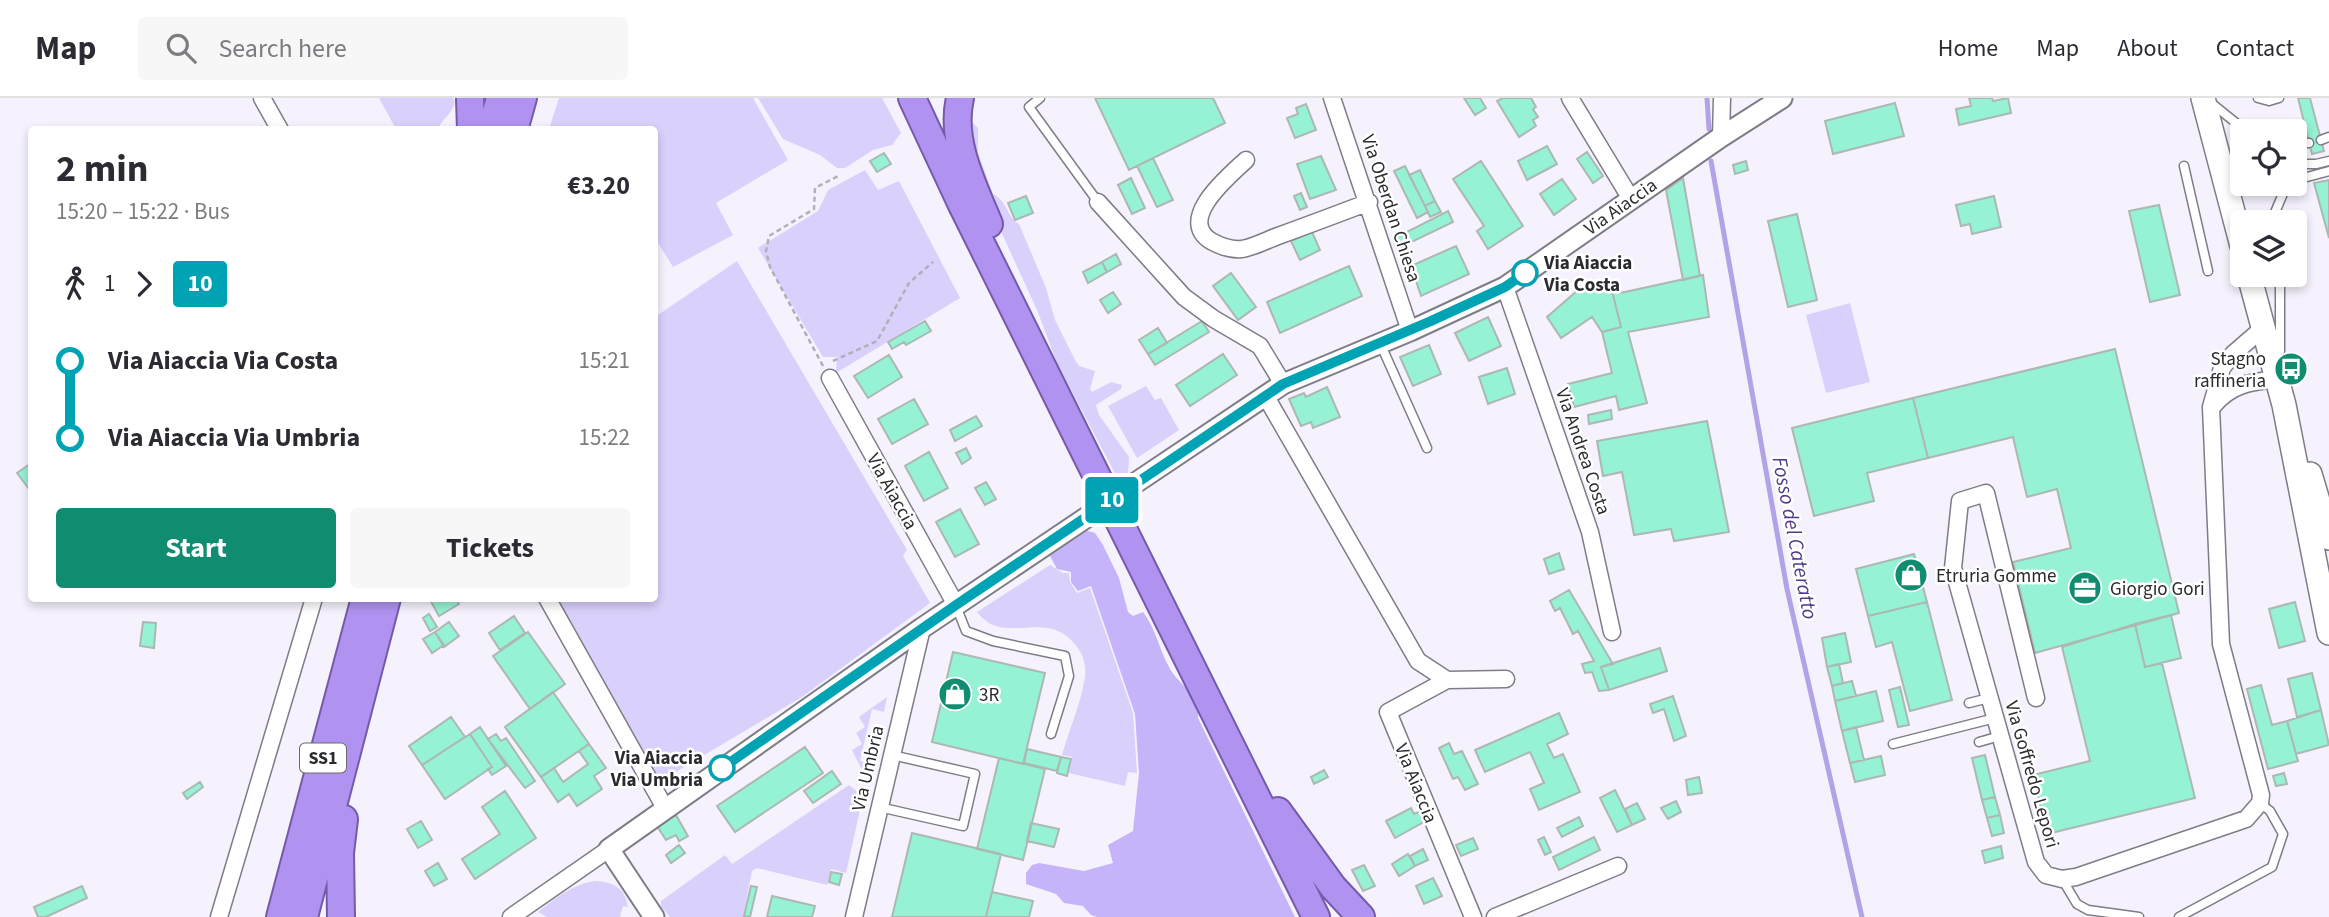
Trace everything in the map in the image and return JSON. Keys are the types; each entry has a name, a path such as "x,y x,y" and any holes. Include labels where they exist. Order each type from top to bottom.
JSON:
{"highway":[{"path":"470,98 471,126"},
{"path":"492,126 500,98"},
{"path":"515,126 523,98"},
{"path":"895,98 961,203"},
{"path":"912,98 961,203 1316,917"},
{"path":"960,98 956,122 961,148 1012,282 1023,325"},
{"name":"SS1","path":"280,917 364,602"},
{"name":"SS1","path":"304,917 386,602"},
{"path":"341,917 340,853 352,733"},
{"path":"1230,744 1333,887 1361,917"}],"main road":[{"path":"2204,98 2233,210"},
{"path":"2252,287 2284,405 2329,633"},
{"path":"2284,405 2329,538"}],"street":[{"path":"262,98 278,126"},
{"name":"Via Oberdan Chiesa","path":"1332,98 1410,331"},
{"path":"1570,98 1631,198"},
{"path":"1721,137 1722,98"},
{"name":"Via Aiaccia","path":"1122,492 1283,384 1410,331 1505,287 1631,198 1782,98"},
{"path":"1246,160 1217,186 1200,215 1202,231 1209,240 1221,245 1244,249 1369,202"},
{"path":"1098,202 1184,297 1214,319 1260,346 1283,384"},
{"name":"Via Andrea Costa","path":"1505,287 1590,531 1612,632"},
{"path":"2062,879 2246,819 2260,803 2261,795 2221,644 2211,407 2222,368 2233,354 2263,328"},
{"name":"Via Aiaccia","path":"830,378 956,605"},
{"path":"2211,407 2236,385 2277,379"},
{"path":"1265,395 1418,661 1447,680"},
{"name":"Via Goffredo Lepori","path":"2036,698 1986,493 1960,501 1953,568 2036,862 2046,875 2062,879"},
{"path":"511,917 922,628 1090,515"},
{"path":"219,917 313,602"},
{"path":"549,602 665,808"},
{"name":"Via Umbria","path":"854,917 922,628"},
{"name":"Via Aiaccia","path":"1473,917 1388,712 1447,680 1506,679"},
{"path":"609,849 647,914"},
{"path":"1495,917 1618,866"}],"lane":[{"path":"1040,98 1029,107 1098,202"},
{"path":"2204,98 2231,119"},
{"path":"2258,98 2269,101 2279,98"},
{"path":"2307,164 2329,161"},
{"path":"2184,166 2208,271"},
{"path":"2307,177 2329,171"},
{"path":"2280,287 2279,347 2294,429"},
{"path":"1380,343 1427,448"},
{"path":"956,605 966,631 993,641 1065,656 1069,677 1051,734"},
{"path":"1969,703 1989,698"},
{"path":"1893,744 1995,718"},
{"path":"1979,742 2000,736"},
{"path":"880,807 963,826 975,774 892,755"},
{"path":"2179,917 2272,867 2283,834 2270,811 2260,803"},
{"path":"2062,879 2077,904 2088,911 2139,917"}],"path":[{"path":"840,175 815,188 814,209 769,236 766,251 770,267 823,366 877,341 909,283 933,262"}],"shaded area":[{"path":"379,98 453,98 455,102 440,126 394,126"},
{"path":"559,98 753,98 788,160 716,203 733,235 673,267 658,243 658,126 550,126"},
{"path":"758,98 882,98 901,133 892,145 873,150 845,168 837,168 820,155 783,139"},
{"path":"973,123 978,128 978,153 993,194 1001,200 1019,224 1046,288 1055,320 1075,360 1079,366 1095,371 1090,389 1092,392 1111,382 1122,385 1121,389 1096,405 1099,415 1129,457 1128,478 1120,483 1057,363 1037,310 978,176 970,125"},
{"path":"865,170 878,190 899,181 960,298 836,373 837,357 823,357 758,248 818,211 828,190"},
{"path":"737,261 907,550 903,556 930,603 802,697 674,773 668,774 670,781 660,784 555,602 658,602 658,315"},
{"path":"1850,303 1870,382 1826,393 1806,315"},
{"path":"1146,386 1155,400 1161,398 1179,430 1137,458 1108,406"},
{"path":"1081,529 1095,533 1103,545 1119,578 1128,612 1133,616 1143,612 1169,667 1193,697 1198,718 1295,917 1097,917 1091,915 1083,906 1064,903 1056,894 1026,884 1026,873 1032,865 1039,863 1084,871 1113,863 1108,845 1133,831 1139,773 1135,714 1091,586 1078,591 1071,582 1071,572 1057,569 1050,556 1056,543"},
{"path":"1050,565 1063,573 1069,573 1070,582 1077,593 1090,588 1133,713 1137,773 1128,772 1125,786 1069,773 1072,757 1062,755 1085,677 1084,661 1077,647 1065,635 1053,629 1000,627 988,622 977,612"},
{"path":"887,697 884,712 872,709 860,761 872,765 869,776 865,776 852,750 862,744 856,733 865,727 859,717"},
{"path":"849,785 863,796 846,873 831,869 827,885 757,868 752,871 743,917 670,917 661,907 661,901 725,855 732,864"},
{"path":"595,881 613,884 621,890 628,907 623,906 620,917 547,917 538,912 571,889"}],"building":[{"path":"1095,98 1213,98 1225,123 1129,170"},
{"path":"1464,98 1480,98 1486,108 1475,115"},
{"path":"1503,98 1531,98 1538,117 1533,120 1536,126 1519,137 1497,101"},
{"path":"1969,98 1992,98 1993,101 2008,98 2011,113 1959,125 1956,109 1971,106"},
{"path":"2298,98 2310,98 2324,151 2312,154 2307,134 2307,119 2303,119"},
{"path":"1895,103 1904,136 1833,154 1825,121"},
{"path":"1306,104 1316,130 1295,138 1287,118 1298,114 1296,108"},
{"path":"1547,146 1557,164 1527,180 1518,161"},
{"path":"1587,152 1603,176 1593,183 1577,159"},
{"path":"884,153 891,164 877,172 870,161"},
{"path":"1321,156 1336,190 1310,199 1297,164"},
{"path":"1153,158 1173,200 1157,207 1137,166"},
{"path":"1481,161 1523,226 1488,249 1477,231 1484,226 1453,179"},
{"path":"1746,161 1748,170 1735,174 1733,165"},
{"path":"1405,166 1428,212 1417,218 1394,171"},
{"path":"1420,170 1435,201 1425,206 1409,175"},
{"path":"1131,178 1145,208 1132,214 1118,185"},
{"path":"1683,178 1700,276 1683,280 1666,190"},
{"path":"1562,179 1576,199 1554,215 1540,194"},
{"path":"2329,180 2329,238 2314,183"},
{"path":"1301,193 1307,207 1300,210 1294,196"},
{"path":"1026,196 1033,213 1015,220 1008,203"},
{"path":"1994,196 2001,227 1972,234 1970,224 1961,226 1956,205"},
{"path":"1435,201 1441,212 1430,217 1425,206"},
{"path":"2159,205 2180,295 2150,302 2129,211"},
{"path":"1448,211 1453,222 1397,249 1393,239"},
{"path":"1797,214 1817,300 1788,307 1768,221"},
{"path":"1312,232 1320,250 1300,260 1291,241"},
{"path":"1456,246 1469,274 1421,296 1411,266"},
{"path":"1116,254 1121,264 1107,272 1102,262"},
{"path":"1102,262 1107,272 1088,283 1083,272"},
{"path":"1349,266 1362,296 1280,333 1267,302"},
{"path":"1231,273 1256,307 1238,320 1213,286"},
{"path":"1703,275 1709,317 1628,332 1647,403 1619,410 1616,396 1574,407 1568,384 1612,373 1602,332 1621,327 1611,287 1618,285 1620,293"},
{"path":"1611,287 1621,327 1602,332 1592,317 1561,338 1547,317 1578,290"},
{"path":"1113,292 1121,304 1108,313 1100,300"},
{"path":"1488,317 1501,346 1469,361 1455,333"},
{"path":"925,321 931,331 906,345 904,342 892,349 888,342"},
{"path":"1202,321 1209,332 1155,365 1148,354"},
{"path":"1158,328 1167,343 1148,354 1139,340"},
{"path":"1429,345 1441,374 1413,386 1400,357"},
{"path":"2115,349 2179,613 2035,653 2013,562 2071,548 2057,489 2027,497 2013,437 1928,458 1913,398"},
{"path":"1223,354 1237,375 1190,406 1176,385"},
{"path":"889,355 902,377 868,398 854,376"},
{"path":"1507,368 1515,394 1488,404 1479,377"},
{"path":"1327,387 1340,417 1313,428 1311,422 1301,426 1289,399 1304,393 1306,397"},
{"path":"1913,398 1928,458 1867,473 1874,501 1814,516 1792,428"},
{"path":"914,399 928,424 892,444 878,419"},
{"path":"1611,410 1612,419 1589,424 1588,415"},
{"path":"976,416 982,426 955,441 950,430"},
{"path":"1707,421 1729,532 1674,541 1671,529 1634,535 1622,472 1603,476 1597,441"},
{"path":"966,448 971,458 962,464 956,453"},
{"path":"929,452 948,488 924,501 905,466"},
{"path":"28,465 28,488 17,473"},
{"path":"986,482 996,499 985,505 975,488"},
{"path":"960,509 979,544 955,557 936,522"},
{"path":"1559,553 1564,569 1549,574 1544,559"},
{"path":"1914,554 1927,602 1868,616 1856,569"},
{"path":"1569,590 1613,664 1601,667 1609,690 1599,691 1592,672 1585,673 1582,664 1594,661 1578,631 1573,634 1560,608 1555,611 1550,601"},
{"path":"431,602 458,602 459,604 439,616"},
{"path":"1927,602 1952,700 1910,711 1892,642 1876,647 1868,616"},
{"path":"2295,602 2305,641 2279,648 2269,609"},
{"path":"429,614 437,627 430,631 423,618"},
{"path":"2171,615 2181,658 2145,667 2135,624"},
{"path":"514,616 525,633 500,650 489,633"},
{"path":"143,622 156,623 154,648 140,646"},
{"path":"449,622 459,636 444,647 435,632"},
{"path":"2135,624 2145,667 2162,663 2195,798 2047,834 2033,775 2090,761 2062,647"},
{"path":"435,632 444,645 432,653 423,639"},
{"path":"528,632 565,684 530,709 493,656"},
{"path":"1845,633 1851,662 1827,667 1822,638"},
{"path":"1660,648 1667,671 1609,690 1601,667"},
{"path":"953,652 1045,673 1023,764 932,742"},
{"path":"1839,664 1843,683 1832,686 1827,667"},
{"path":"2312,673 2321,710 2297,717 2288,679"},
{"path":"1852,681 1856,696 1835,701 1832,686"},
{"path":"2261,685 2272,725 2287,721 2298,761 2268,769 2247,689"},
{"path":"1900,687 1909,725 1898,727 1889,690"},
{"path":"1876,691 1883,721 1842,731 1835,701"},
{"path":"553,692 589,744 541,777 505,727"},
{"path":"1673,696 1686,736 1674,741 1664,709 1653,713 1650,704"},
{"path":"2321,710 2329,745 2296,754 2287,721"},
{"path":"1559,713 1568,734 1547,744 1554,758 1563,754 1580,792 1539,810 1530,789 1544,783 1530,752 1485,772 1475,750"},
{"path":"451,717 465,737 422,765 409,746"},
{"path":"480,727 506,766 492,775 488,769 492,767 470,734"},
{"path":"1856,727 1864,760 1850,763 1842,731"},
{"path":"470,734 492,767 445,799 422,765"},
{"path":"496,734 501,741 506,738 535,781 525,788 488,739"},
{"path":"1449,743 1454,754 1462,751 1478,784 1465,790 1458,777 1453,779 1439,748"},
{"path":"589,744 606,768 594,776 602,789 577,806 569,794 558,802 541,777 554,768 563,782 588,764 579,751"},
{"path":"805,747 823,773 735,832 717,806"},
{"path":"1027,749 1061,757 1057,771 1024,763"},
{"path":"1985,755 1995,797 1982,800 1972,758"},
{"path":"1881,756 1885,775 1855,782 1850,763"},
{"path":"1061,757 1071,759 1067,776 1057,773"},
{"path":"999,758 1045,769 1023,860 977,849"},
{"path":"1324,770 1328,777 1314,784 1311,777"},
{"path":"832,771 841,784 813,803 804,791"},
{"path":"2284,773 2287,784 2276,786 2273,776"},
{"path":"1699,777 1702,793 1688,795 1686,780"},
{"path":"200,782 203,787 187,799 183,793"},
{"path":"1615,790 1632,825 1617,832 1600,798"},
{"path":"505,791 536,838 475,879 462,859 500,834 482,807"},
{"path":"1995,797 2000,815 1987,818 1982,800"},
{"path":"1676,801 1681,812 1668,819 1661,808"},
{"path":"1637,803 1645,819 1632,825 1625,809"},
{"path":"1411,808 1414,814 1424,810 1429,819 1395,838 1386,821"},
{"path":"676,815 688,836 679,841 676,835 666,840 657,826"},
{"path":"2000,815 2004,833 1992,836 1987,818"},
{"path":"1579,817 1583,826 1562,837 1557,828"},
{"path":"421,821 432,840 418,848 407,829"},
{"path":"1031,823 1059,829 1054,847 1027,841"},
{"path":"912,833 1001,854 986,917 892,917"},
{"path":"1544,837 1551,852 1545,855 1538,840"},
{"path":"1594,837 1600,850 1559,870 1553,857"},
{"path":"1473,838 1478,849 1461,856 1456,845"},
{"path":"679,845 685,853 671,863 666,855"},
{"path":"2001,846 2003,858 1985,863 1982,851"},
{"path":"1423,849 1428,860 1415,866 1410,856"},
{"path":"1408,854 1415,866 1399,876 1392,864"},
{"path":"438,863 447,879 434,886 425,871"},
{"path":"1364,865 1375,886 1363,891 1352,870"},
{"path":"831,872 842,874 839,885 829,882"},
{"path":"1433,878 1442,896 1424,904 1416,886"},
{"path":"82,886 87,898 46,917 38,917 34,907"},
{"path":"751,886 757,887 750,917 744,916"},
{"path":"992,892 1033,901 1029,917 986,917"},
{"path":"772,896 815,906 812,917 767,917"}],"waterway":[{"name":"Fosso del Cateratto","path":"1707,98 1709,129"},
{"name":"Fosso del Cateratto","path":"1711,161 1787,589 1862,917"}],"bus line":[{"name":"10","path":"722,768 1265,395 1283,384 1410,331 1505,287 1525,273"}],"place":[{"name":"Via Aiaccia Via Costa","path":"1525,273"},
{"name":"Stagno raffineria","path":"2291,369"},
{"name":"Etruria Gomme","path":"1911,575"},
{"name":"Giorgio Gori","path":"2085,588"},
{"name":"3R","path":"955,694"},
{"name":"Via Aiaccia Via Umbria","path":"722,768"}]}
